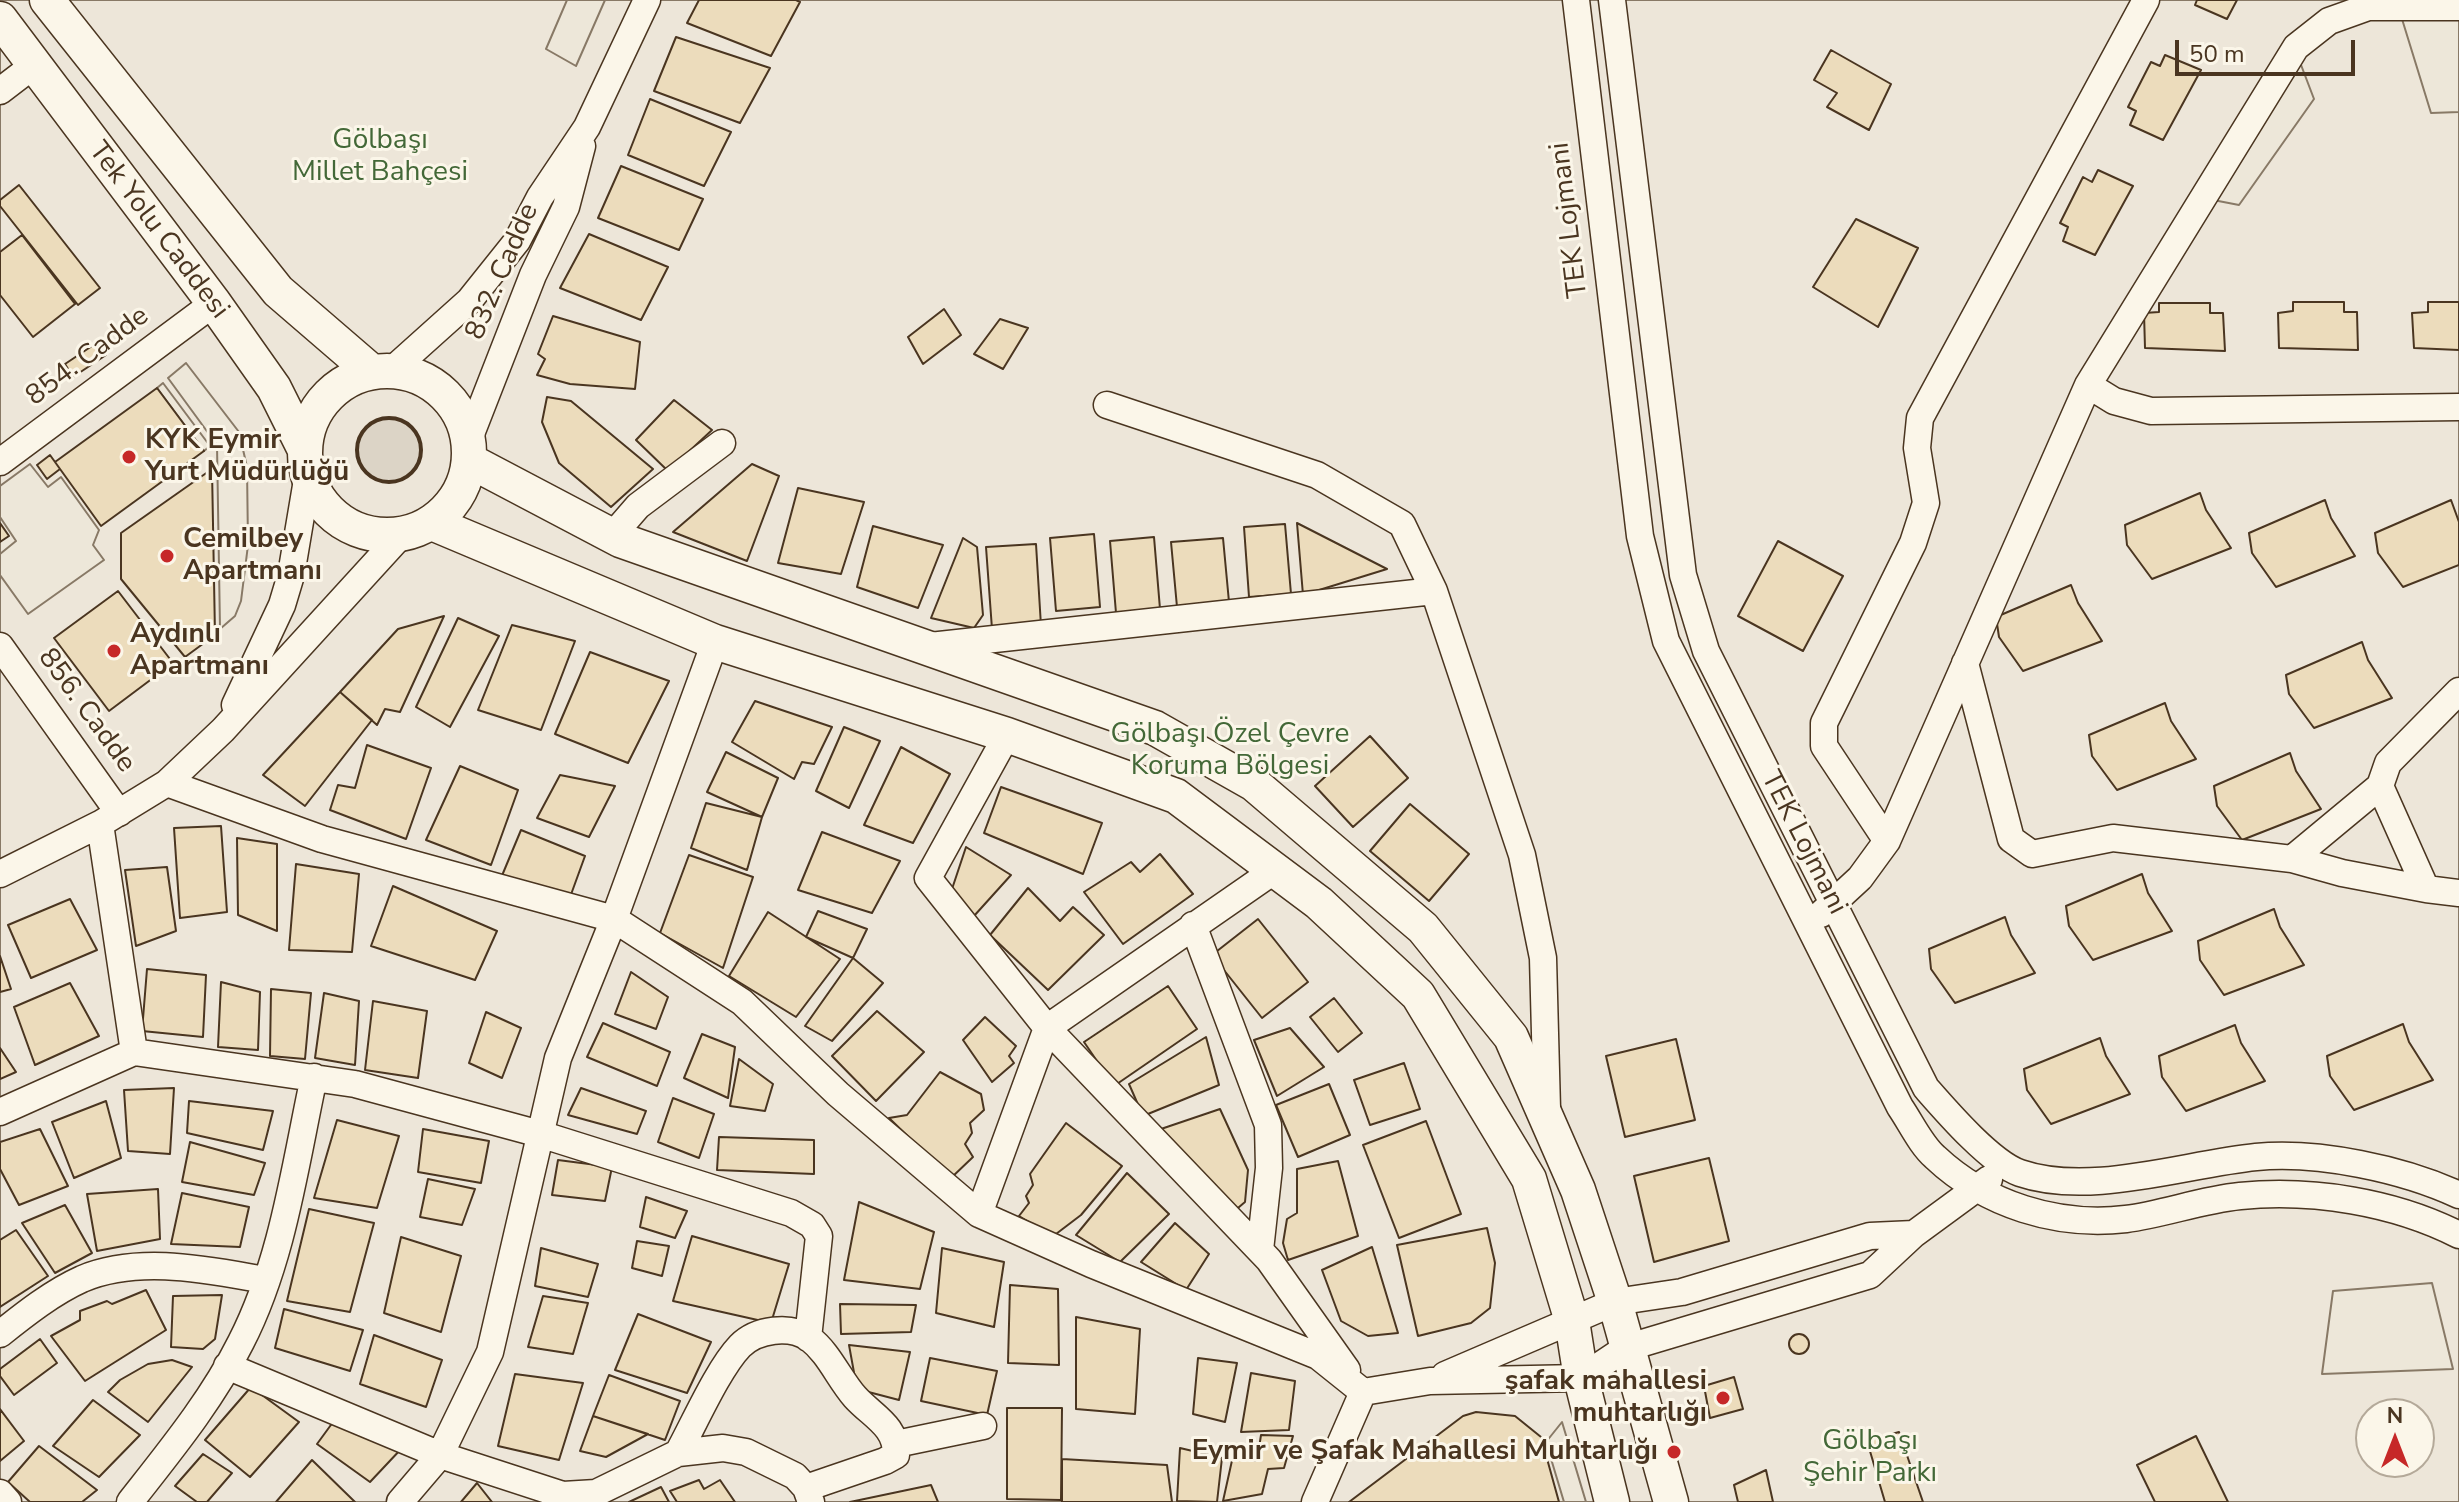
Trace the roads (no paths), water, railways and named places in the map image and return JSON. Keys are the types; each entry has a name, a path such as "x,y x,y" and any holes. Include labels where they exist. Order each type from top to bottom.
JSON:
{"main road":[{"name":"Tek Yolu Caddesi","path":"47,0 278,291 381,372"},
{"name":"Tek Yolu Caddesi","path":"0,19 214,303 274,388 306,462"},
{"path":"417,529 457,496 469,450 462,418 433,385 413,375 381,372 333,391 318,408 309,428 306,462 317,497 333,515 354,528 378,535 417,529 715,642 1007,735 1176,796 1319,903 1418,995 1529,1179 1572,1321 1581,1378 1612,1502"},
{"path":"469,450 612,536 1155,728 1254,784 1423,928 1511,1037 1578,1190 1615,1302 1671,1502"}],"street":[{"name":"832. Cadde","path":"381,372 469,301 498,268 587,127 647,0"},
{"name":"TEK Lojmani","path":"1576,0 1640,536 1666,641 1900,1107 1933,1156 1989,1196 2052,1219 2124,1219 2239,1196 2329,1196 2427,1219 2459,1235"},
{"name":"TEK Lojmani","path":"1612,0 1683,575 1706,651 1926,1088 1966,1134 2019,1173 2081,1183 2259,1156 2338,1160 2441,1186 2459,1195"},
{"path":"1887,841 1824,746 1824,723 1913,543 1926,503 1917,448 1920,418 2146,0"},
{"path":"1808,925 1860,878 1887,841 2088,385 2296,47 2329,21 2368,7 2459,7"},
{"path":"0,91 34,65"},
{"name":"832. Cadde","path":"469,450 533,275 566,207 587,127"},
{"name":"854. Cadde","path":"0,462 214,303"},
{"path":"2088,385 2114,401 2151,411 2459,407"},
{"path":"1107,405 1317,475 1402,524 1434,591 1522,855 1543,958 1547,1120"},
{"path":"612,536 638,506 722,443"},
{"path":"223,730 282,605 297,553 306,462"},
{"path":"0,874 110,818 167,783 223,730 417,529"},
{"path":"928,646 1434,591"},
{"path":"400,1502 440,1455 490,1352 558,1058 614,919 715,642"},
{"name":"856. Cadde","path":"0,646 110,818"},
{"path":"1965,663 2011,839 2032,854 2113,838 2292,859 2426,889 2459,893"},
{"path":"2292,859 2380,786 2388,763 2459,691"},
{"path":"1007,735 928,878 1047,1028 1260,1250 1363,1392"},
{"path":"167,783 322,839 614,919 742,1002 838,1094 979,1214 1091,1264 1318,1356 1363,1392 1430,1381 1581,1378 1626,1348 1870,1275 1914,1234 2007,1164"},
{"path":"2380,786 2426,889"},
{"path":"110,818 134,1052"},
{"path":"979,1214 1047,1028 1275,870"},
{"path":"1193,925 1268,1125 1269,1168 1260,1250"},
{"path":"0,1112 134,1052 314,1077 540,1134 791,1213 812,1225 819,1236 820,1250 808,1338"},
{"path":"130,1502 195,1419 242,1340 279,1243 314,1077"},
{"path":"1430,1381 1615,1302 1682,1292 1870,1236 1914,1234"},
{"path":"0,1334 82,1279 112,1270 139,1267 202,1270 265,1280"},
{"path":"227,1366 440,1455 563,1495 594,1498 678,1453 700,1448 746,1452 795,1476 808,1495 896,1455 896,1444 891,1431 857,1399 808,1338 785,1329 771,1331 741,1346 678,1453"},
{"path":"1315,1502 1363,1392"},
{"path":"896,1444 983,1426"},
{"path":"0,1493 8,1502"}],"place":[{"name":"KYK Eymir Yurt Müdürlüğü","path":"129,457"},
{"name":"Cemilbey Apartmanı","path":"167,556"},
{"name":"Aydınlı Apartmanı","path":"114,651"},
{"name":"şafak mahallesi muhtarlığı","path":"1723,1398"},
{"name":"Eymir ve Şafak Mahallesi Muhtarlığı","path":"1674,1452"}],"park label":[{"name":"Gölbaşı Millet Bahçesi","path":"380,157"},
{"name":"Gölbaşı Özel Çevre Koruma Bölgesi","path":"1230,751"},
{"name":"Gölbaşı Şehir Parkı","path":"1870,1458"}]}
